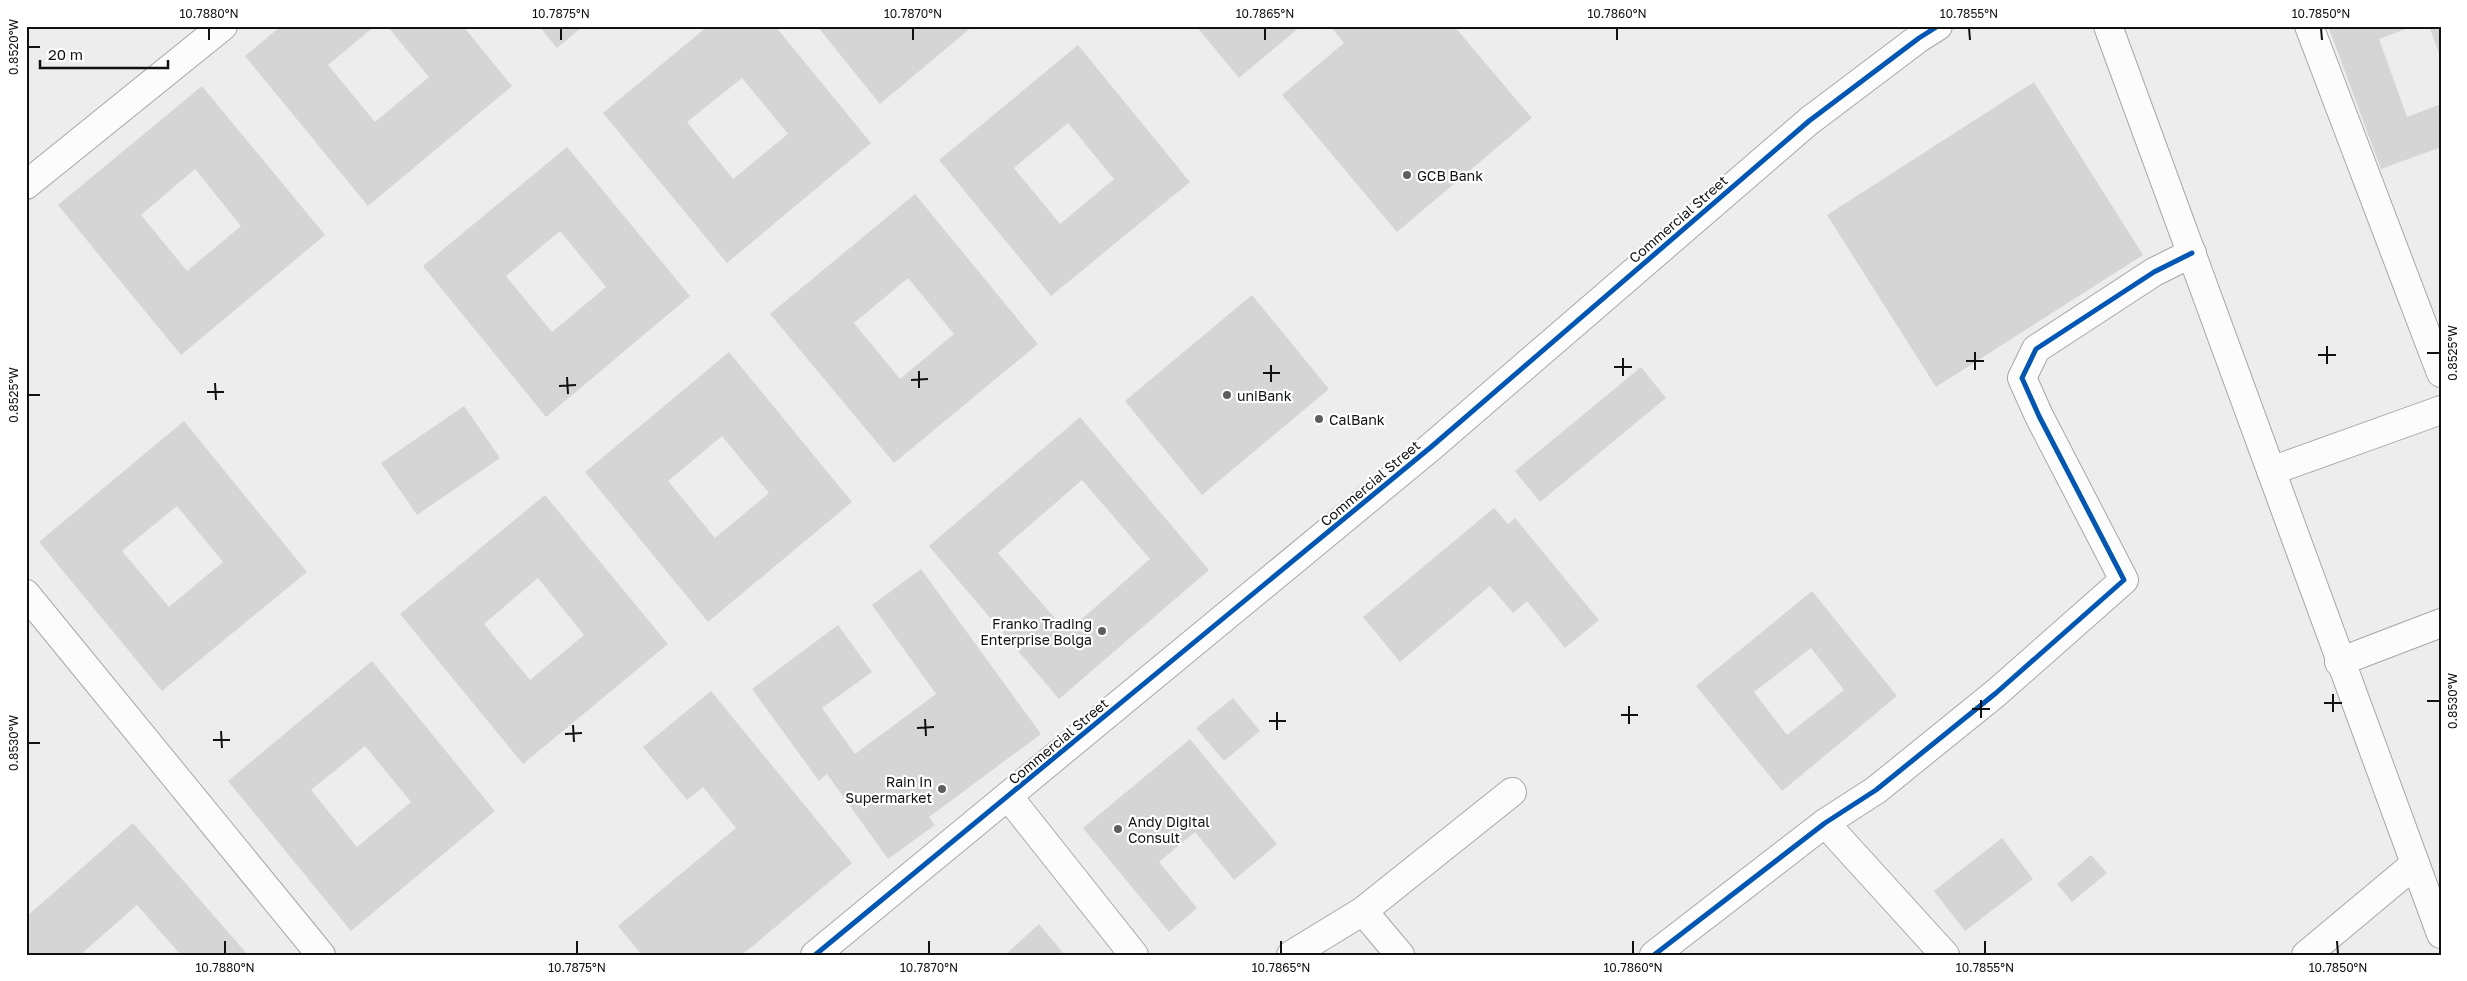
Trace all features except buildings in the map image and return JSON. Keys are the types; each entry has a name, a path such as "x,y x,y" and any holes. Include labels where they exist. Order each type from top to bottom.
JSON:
{"street":[{"path":"26,185 223,26"},
{"name":"Commercial Street","path":"815,955 1431,447 1809,121 1919,38 1938,26"},
{"path":"2108,26 2441,934"},
{"path":"2309,26 2441,373"},
{"path":"1654,955 1826,823 1876,790 1996,693 2124,580 2039,416 2022,378 2036,350 2154,272 2192,254"},
{"path":"2271,471 2441,410"},
{"path":"26,594 321,955"},
{"path":"2340,662 2441,623"},
{"path":"1291,955 1363,911 1512,792"},
{"path":"1008,796 1134,955"},
{"path":"1826,823 1945,955"},
{"path":"2306,955 2415,864"},
{"path":"1363,911 1400,955"}],"cycle path":[{"path":"815,955 1431,447 1809,121 1919,38 1938,26"},
{"path":"1654,955 1825,823 1876,790 1996,693 2124,580 2039,416 2022,378 2036,349 2154,272 2192,253"}],"place":[{"name":"GCB Bank","path":"1407,175"},
{"name":"uniBank","path":"1227,395"},
{"name":"CalBank","path":"1319,419"},
{"name":"Franko Trading Enterprise Bolga","path":"1102,631"},
{"name":"Rain In Supermarket","path":"942,789"},
{"name":"Andy Digital Consult","path":"1118,829"}]}
